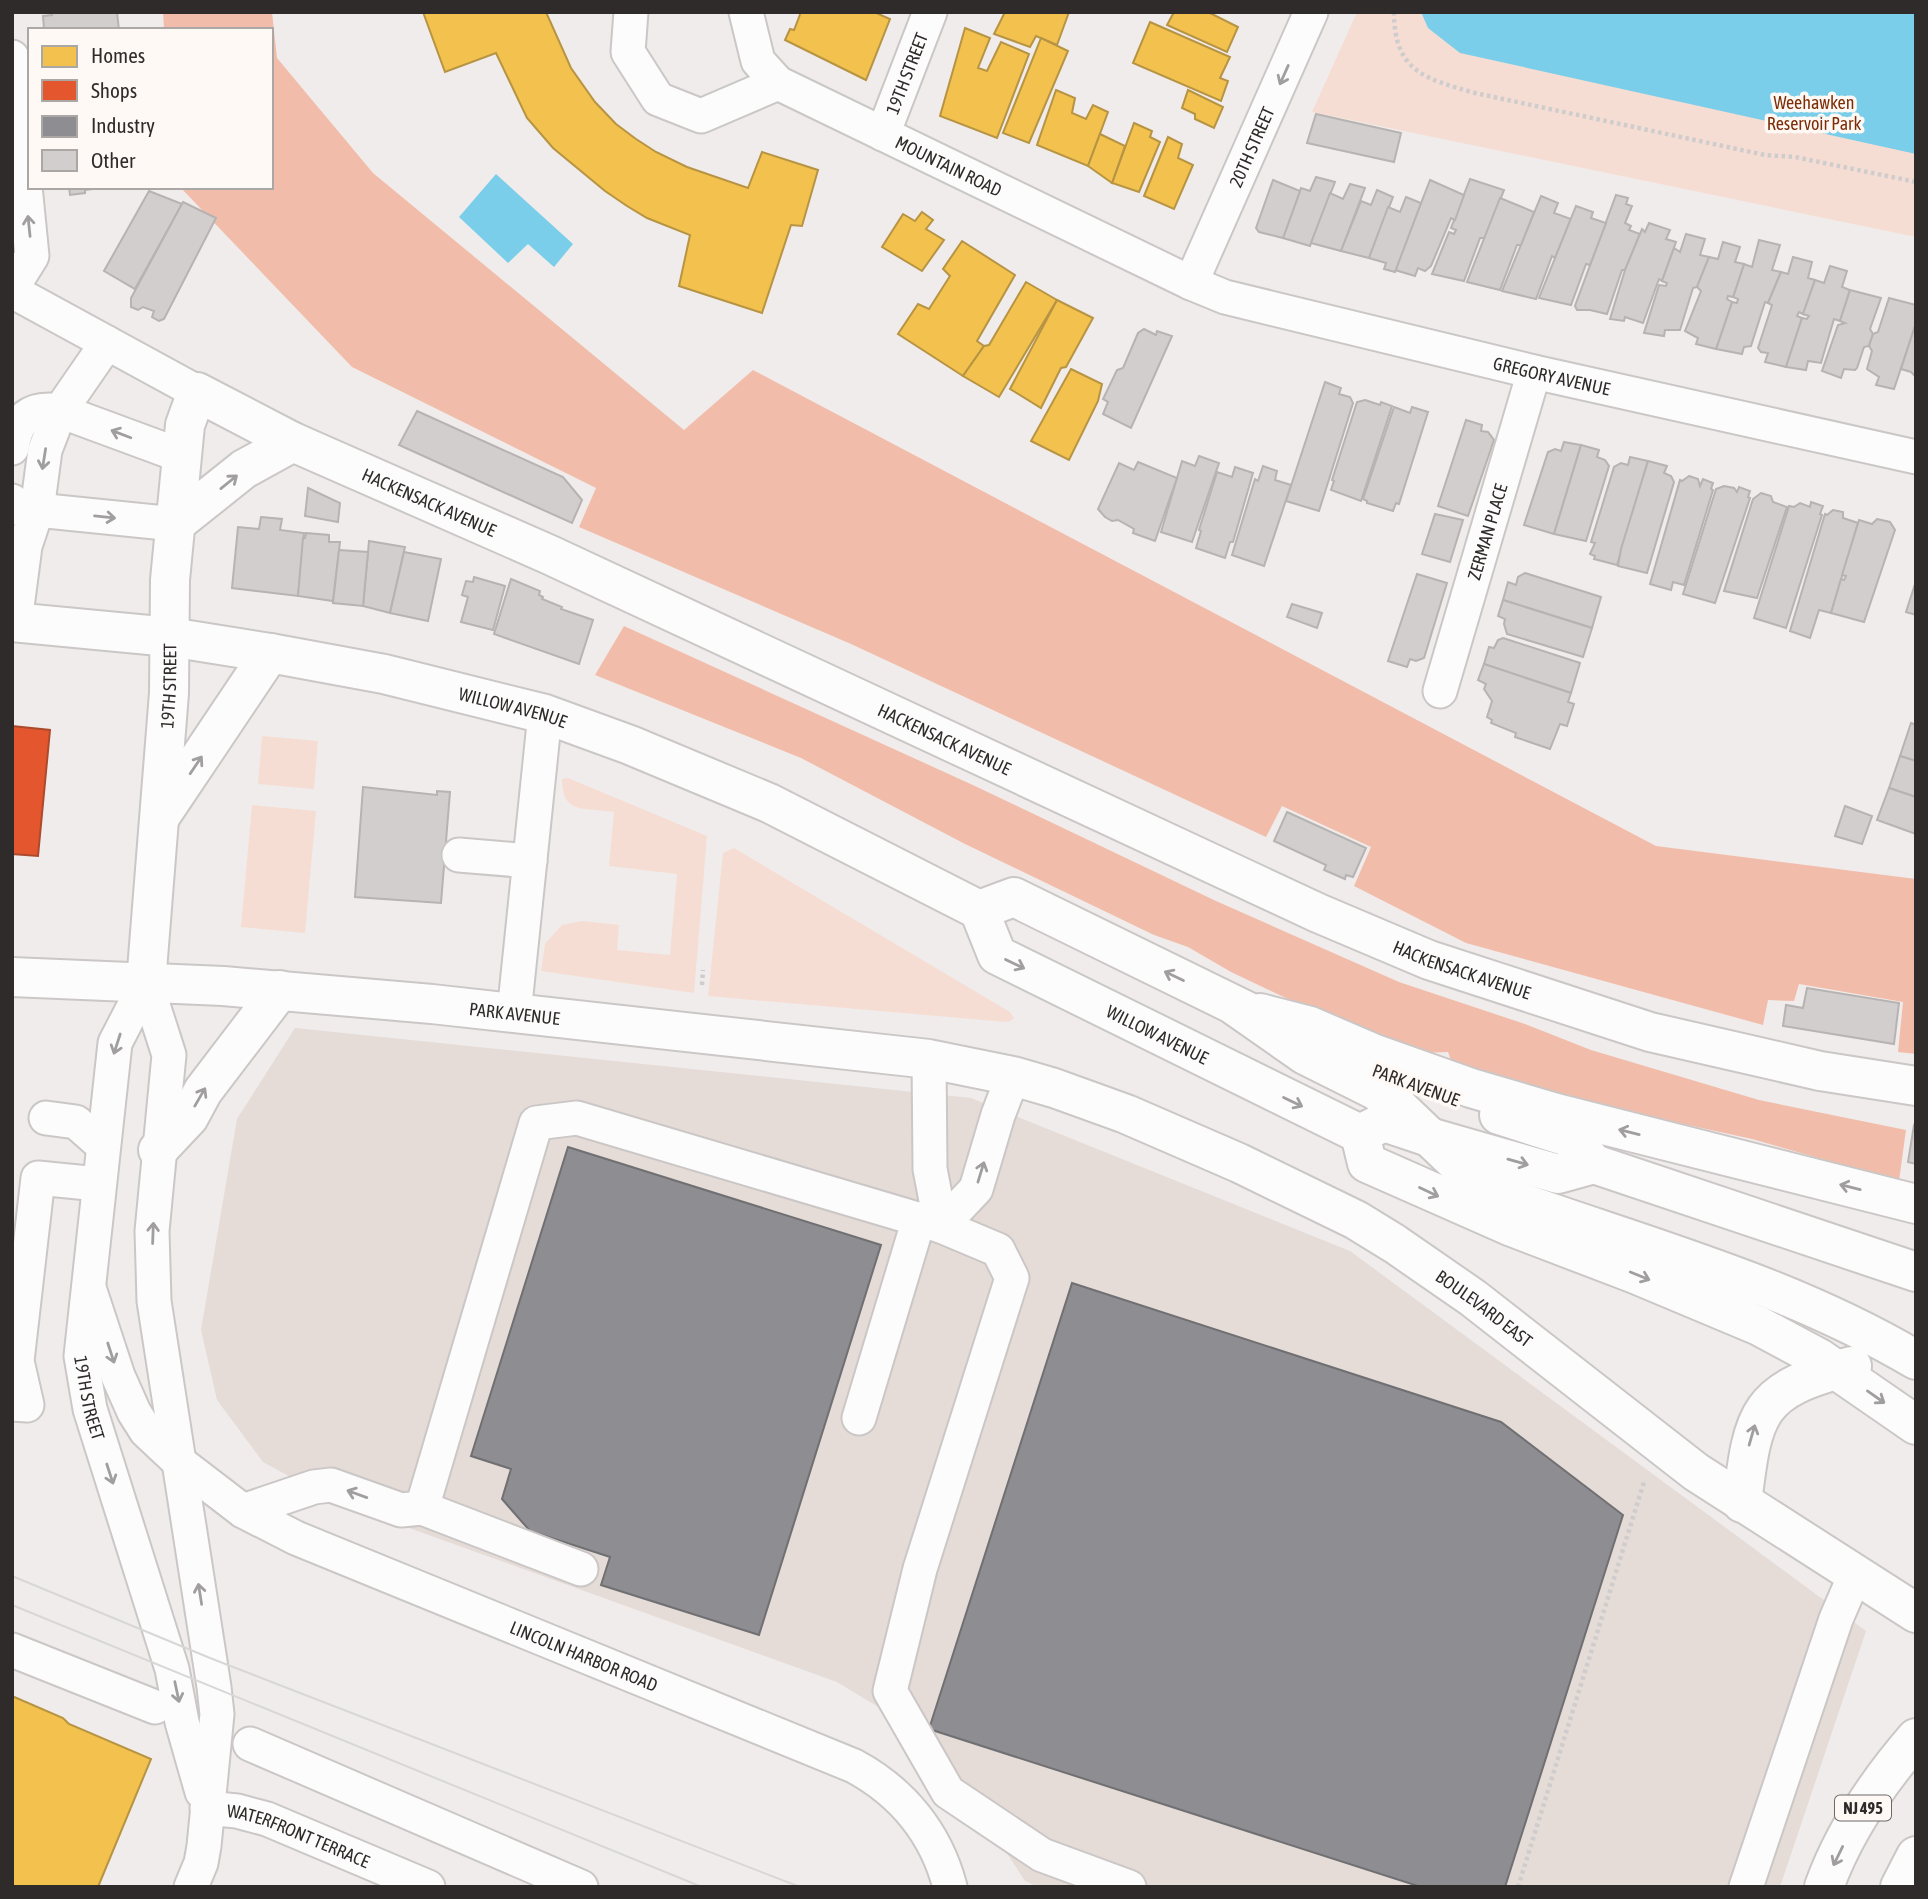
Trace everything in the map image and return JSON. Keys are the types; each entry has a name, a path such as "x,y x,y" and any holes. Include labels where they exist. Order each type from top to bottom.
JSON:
{"main road":[{"name":"HACKENSACK AVENUE","path":"197,392 293,442 550,555 1318,913 1429,960 1650,1032 1808,1068 1916,1086"},
{"name":"19TH STREET","path":"146,983 169,693 170,580 185,425 197,392"},
{"path":"175,524 244,470 293,442"},
{"name":"WILLOW AVENUE","path":"14,622 170,637 422,682 545,714 630,745 769,803 979,910 997,955 1360,1134"},
{"path":"158,821 270,653"},
{"path":"979,910 1014,897 1235,1006 1305,1055 1374,1090 1397,1107 1482,1183 1507,1197 1796,1300 1837,1317 1910,1357"},
{"name":"PARK AVENUE","path":"12,977 280,990 929,1059 1013,1076"},
{"path":"158,1150 189,1117 202,1091 280,990"},
{"path":"1235,1006 1310,1026 1375,1054 1459,1084 1556,1113 1916,1204"},
{"name":"PARK AVENUE","path":"1235,1006 1369,1069 1571,1138 1594,1164 1916,1272"},
{"name":"BOULEVARD EAST","path":"1013,1076 1091,1101 1179,1136 1356,1220 1473,1297 1696,1472 1916,1613"},
{"path":"1594,1164 1558,1174 1384,1122 1360,1134 1367,1163 1512,1227 1759,1326 1819,1358 1916,1425"},
{"path":"1741,1503 1752,1435 1768,1404 1781,1393 1809,1378 1836,1370 1910,1357"},
{"name":"NJ 495","path":"1824,1887 1848,1834 1870,1798 1916,1738"},
{"path":"1900,1887 1916,1856"}],"street":[{"path":"631,12 628,52 658,99 701,116 778,83"},
{"name":"MOUNTAIN ROAD","path":"746,12 758,61 778,83 1191,283"},
{"name":"19TH STREET","path":"883,134 930,12"},
{"name":"20TH STREET","path":"1191,283 1311,12"},
{"path":"12,57 32,256 12,290"},
{"name":"GREGORY AVENUE","path":"1191,283 1225,297 1534,372 1916,457"},
{"name":"HACKENSACK AVENUE","path":"12,290 197,392"},
{"path":"14,622 25,545 25,505 60,411 107,343"},
{"name":"ZERMAN PLACE","path":"1440,691 1534,372"},
{"path":"12,448 15,431 25,417 45,409 60,411 182,456"},
{"path":"25,505 175,524"},
{"path":"514,1014 545,714"},
{"path":"459,855 530,861"},
{"name":"19TH STREET","path":"146,983 115,1043 81,1356 85,1390 169,1659 182,1722 207,1808"},
{"name":"19TH STREET","path":"146,983 169,1055 152,1231 153,1301 180,1462 216,1714 201,1863 191,1887"},
{"path":"859,1418 930,1222 929,1059"},
{"path":"930,1222 976,1189 998,1115 1013,1076"},
{"path":"46,1118 76,1122 102,1144"},
{"path":"422,1508 536,1124 577,1118 930,1222 998,1250 1012,1278 920,1569 890,1690 948,1792 1041,1855 1129,1887"},
{"path":"12,1404 27,1405 17,1361 38,1178 98,1184"},
{"name":"LINCOLN HARBOR ROAD","path":"89,1288 118,1376 146,1431 180,1462 243,1511 296,1538 836,1758 877,1780 912,1812 936,1847 950,1887"},
{"path":"243,1511 314,1487 331,1485 401,1510 422,1508 581,1569"},
{"path":"1746,1887 1836,1619 1855,1575"},
{"path":"12,1650 155,1707"},
{"path":"250,1744 581,1887"},
{"name":"WATERFRONT TERRACE","path":"207,1808 237,1811 267,1819 428,1887"}],"path":[{"path":"1394,12 1397,41 1405,59 1416,71 1432,81 1475,93 1752,152 1796,157 1916,183"},
{"path":"702,985 703,970"},
{"path":"1518,1887 1644,1482"}],"shaded area":[{"path":"163,12 272,12 277,58 373,173 684,430 753,370 1656,846 1916,879 1916,1054 1898,1052 1903,1002 1799,984 1794,1001 1768,1000 1763,1025 1466,943 1354,886 1371,847 1282,806 1266,837 851,644 579,527 596,488 352,367 182,189 273,189 273,28 164,28"},
{"path":"624,626 975,786 1216,901 1399,982 1525,1024 1591,1050 1759,1100 1906,1130 1899,1181 1752,1139 1454,1069 1448,1052 1421,1053 1370,1038 1231,972 1188,947 1154,935 965,844 801,758 595,675"},
{"path":"295,1028 971,1098 1350,1251 1866,1631 1780,1887 1038,1887 1025,1881 956,1776 918,1731 837,1682 334,1501 263,1462 217,1400 201,1330 237,1119"}],"green space":[{"name":"Weehawken Reservoir Park","path":"1357,12 1916,12 1916,237 1312,112"},
{"path":"262,736 318,741 314,789 258,784"},
{"path":"568,778 707,836 694,993 541,971 545,944 562,925 582,921 619,925 617,950 670,955 677,874 609,866 614,812 578,808 571,804 563,791 562,779"},
{"path":"252,805 316,811 305,933 241,927"},
{"path":"734,848 1010,1012 1014,1018 1006,1022 708,996 723,853"}],"water":[{"path":"1421,12 1916,12 1916,154 1460,53 1428,28"},
{"path":"496,174 573,244 554,267 528,244 508,263 459,217"}],"building: Homes":[{"path":"423,12 546,12 571,68 595,102 616,124 636,139 687,167 748,188 762,152 818,170 802,226 791,225 762,313 679,286 690,235 647,218 627,206 553,148 527,118 496,53 445,72"},
{"path":"801,12 874,12 890,19 866,80 785,40 790,29 794,30"},
{"path":"1001,12 1069,12 1057,45 1036,36 1030,47 994,34 1004,14"},
{"path":"1174,12 1208,12 1238,27 1227,52 1167,25"},
{"path":"1150,22 1230,57 1220,78 1228,81 1221,101 1133,63"},
{"path":"965,28 990,38 978,68 987,71 1001,42 1029,54 997,138 940,116"},
{"path":"1041,38 1068,51 1029,143 1003,133"},
{"path":"1056,90 1075,98 1072,113 1086,119 1093,105 1108,112 1088,166 1037,145"},
{"path":"1188,90 1223,107 1214,128 1195,119 1195,114 1182,108"},
{"path":"1134,123 1152,131 1150,137 1160,142 1139,192 1112,183"},
{"path":"1100,134 1125,146 1112,183 1088,166"},
{"path":"1168,137 1182,144 1178,158 1193,165 1174,209 1144,196"},
{"path":"922,212 933,220 926,229 944,240 922,271 882,247 903,214 915,221"},
{"path":"962,241 1015,275 977,341 984,346 963,376 898,334 918,304 929,309 950,276 943,269"},
{"path":"1026,282 1057,300 999,397 963,376 984,346 989,345"},
{"path":"1057,300 1093,318 1066,367 1061,368 1041,408 1010,389"},
{"path":"1071,369 1102,384 1098,401 1069,460 1031,441"},
{"path":"12,1696 151,1759 98,1887 12,1887"}],"building: Shops":[{"path":"12,726 50,730 38,856 12,854"}],"building: Industry":[{"path":"568,1147 881,1245 759,1635 601,1585 610,1557 530,1531 502,1499 511,1469 471,1456"},
{"path":"1072,1283 1501,1422 1623,1515 1505,1887 1421,1887 929,1729"}],"building: Other":[{"path":"52,12 117,12 119,28 44,28 43,16 52,15"},
{"path":"1316,114 1401,133 1394,162 1307,143"},
{"path":"1316,177 1335,182 1310,246 1283,238 1301,188 1310,191"},
{"path":"1470,179 1504,190 1485,238 1480,238 1464,281 1432,274 1449,232 1454,234 1456,230 1451,228"},
{"path":"1273,180 1300,191 1283,238 1259,232 1256,228"},
{"path":"1430,180 1464,195 1455,220 1451,218 1431,266 1425,271 1418,268 1415,276 1395,270"},
{"path":"1350,184 1365,188 1341,251 1311,243 1330,193 1343,199"},
{"path":"69,189 93,189 85,190 85,193 70,195"},
{"path":"1377,190 1393,197 1369,258 1341,251 1361,201 1371,205"},
{"path":"149,191 182,204 135,289 104,271"},
{"path":"1616,195 1628,198 1626,204 1632,206 1625,223 1631,226 1629,230 1640,234 1625,270 1622,270 1607,314 1577,310 1575,306"},
{"path":"1541,196 1558,203 1554,213 1571,219 1555,258 1552,256 1536,299 1502,291"},
{"path":"1406,197 1421,203 1395,272 1384,269 1386,263 1369,258 1388,207 1400,212"},
{"path":"1500,198 1534,212 1521,245 1517,245 1500,290 1467,282"},
{"path":"183,202 216,218 164,319 159,321 152,317 154,311 131,307 131,298"},
{"path":"1576,206 1593,212 1591,218 1606,223 1590,265 1586,264 1571,305 1539,298"},
{"path":"1649,223 1670,230 1666,239 1676,242 1662,281 1659,279 1643,323 1625,317 1624,321 1610,319 1625,270 1642,229 1645,232"},
{"path":"1686,234 1705,239 1700,255 1709,257 1697,287 1693,288 1680,330 1665,330 1664,336 1644,333 1659,285 1666,286 1667,283 1662,281 1674,248 1680,252"},
{"path":"1759,240 1780,245 1772,270 1781,272 1768,303 1765,302 1751,346 1744,347 1742,354 1716,349 1732,302 1737,303 1738,299 1733,297 1744,264 1752,267"},
{"path":"1723,242 1740,247 1735,262 1744,264 1733,297 1728,296 1727,299 1732,302 1716,349 1696,344 1698,338 1685,331 1701,291 1697,287 1709,257 1718,259"},
{"path":"1793,257 1812,262 1808,278 1815,280 1803,314 1799,312 1797,316 1802,318 1786,367 1765,362 1768,353 1761,352 1758,348 1772,305 1768,303 1781,272 1788,274"},
{"path":"1830,266 1847,271 1842,287 1850,290 1840,321 1834,319 1821,363 1808,361 1806,370 1786,367 1802,318 1807,319 1809,316 1803,314 1815,280 1824,283"},
{"path":"1850,290 1881,298 1870,329 1873,334 1869,346 1864,347 1857,368 1844,369 1841,378 1822,371 1838,325 1845,323 1840,321"},
{"path":"1889,298 1916,305 1916,323 1894,389 1876,385 1879,377 1867,369 1872,351 1869,346 1873,334 1878,332"},
{"path":"1916,323 1916,377 1901,369"},
{"path":"1144,329 1156,335 1157,331 1172,336 1131,428 1103,414 1108,402 1103,399 1117,370 1123,368 1138,333"},
{"path":"1325,382 1341,388 1339,394 1350,397 1353,403 1319,511 1286,501"},
{"path":"1365,400 1392,406 1361,501 1331,490 1357,402"},
{"path":"1394,407 1410,413 1412,407 1428,412 1399,504 1396,503 1393,511 1367,503 1363,499"},
{"path":"417,411 563,477 582,500 572,523 399,445"},
{"path":"1466,420 1482,425 1481,431 1488,432 1494,440 1468,516 1438,506"},
{"path":"1564,442 1581,445 1554,534 1524,525 1548,452 1555,449 1561,451"},
{"path":"1581,445 1599,450 1597,457 1605,460 1609,466 1586,541 1554,534"},
{"path":"1199,456 1219,463 1192,542 1161,532 1182,461 1195,466"},
{"path":"1630,457 1648,461 1617,565 1594,559 1595,556 1590,554 1595,543 1591,542 1614,467 1621,463 1628,465"},
{"path":"1648,461 1667,466 1664,473 1671,476 1674,482 1647,573 1618,566"},
{"path":"1138,462 1177,478 1155,541 1133,533 1134,529 1118,520 1112,521 1098,509 1119,463 1134,470"},
{"path":"1263,466 1277,471 1275,480 1291,485 1264,566 1232,555 1255,479 1258,481"},
{"path":"1235,467 1253,473 1233,542 1230,542 1225,558 1196,548 1217,472 1232,477"},
{"path":"1689,476 1698,479 1700,486 1703,479 1713,483 1713,490 1684,585 1673,582 1671,590 1650,584 1680,480"},
{"path":"1724,486 1734,488 1737,492 1739,487 1750,491 1750,498 1715,603 1683,594 1716,489"},
{"path":"308,488 340,503 338,522 305,516"},
{"path":"1761,493 1771,496 1773,502 1787,507 1757,598 1724,591 1753,499"},
{"path":"1811,502 1823,506 1822,515 1786,628 1754,618 1789,506 1794,507 1800,503 1810,507"},
{"path":"1833,510 1843,512 1843,518 1858,523 1831,613 1819,610 1810,638 1790,631 1825,514"},
{"path":"1435,514 1463,520 1450,562 1422,554"},
{"path":"261,517 282,519 280,530 304,533 298,596 232,588 238,527 259,529"},
{"path":"1877,519 1890,522 1895,530 1864,622 1831,613 1841,579 1844,580 1846,576 1842,575 1859,520 1872,524"},
{"path":"306,533 329,535 329,542 340,542 333,601 298,596 303,538"},
{"path":"369,541 405,547 390,613 363,606"},
{"path":"339,550 368,552 363,606 333,603"},
{"path":"404,552 441,559 428,621 390,613"},
{"path":"1525,573 1601,597 1592,628 1503,600 1508,582 1516,585 1518,577"},
{"path":"1417,574 1447,583 1424,658 1416,661 1410,659 1407,667 1388,661"},
{"path":"474,577 505,586 493,630 461,622 468,597 462,595 466,581 473,582"},
{"path":"511,579 540,591 542,599 562,607 561,609 593,620 579,664 494,634"},
{"path":"1916,584 1916,615 1906,612"},
{"path":"1503,600 1592,628 1583,657 1507,634 1505,619 1498,616"},
{"path":"1292,604 1322,613 1317,628 1287,617"},
{"path":"1503,638 1580,663 1571,693 1484,664 1489,647 1494,648 1498,640"},
{"path":"1484,664 1571,693 1568,702 1574,704 1567,726 1560,724 1550,749 1515,737 1516,733 1491,723 1492,720 1487,717 1492,701 1484,689 1486,684 1478,680"},
{"path":"1911,723 1916,725 1916,761 1900,756"},
{"path":"1900,756 1916,761 1916,797 1889,788"},
{"path":"363,787 437,795 437,791 450,792 441,903 355,897"},
{"path":"1889,788 1916,797 1916,834 1877,820"},
{"path":"1845,806 1872,816 1862,844 1835,836"},
{"path":"1287,812 1366,848 1353,877 1346,875 1345,879 1324,870 1326,865 1274,841"},
{"path":"1807,988 1899,1003 1894,1044 1783,1026 1786,1005 1803,1008"},
{"path":"1914,1125 1916,1126 1916,1164 1908,1162"}],"tram line":[{"path":"12,1576 210,1658 800,1887"},
{"path":"12,1605 702,1887"}]}
